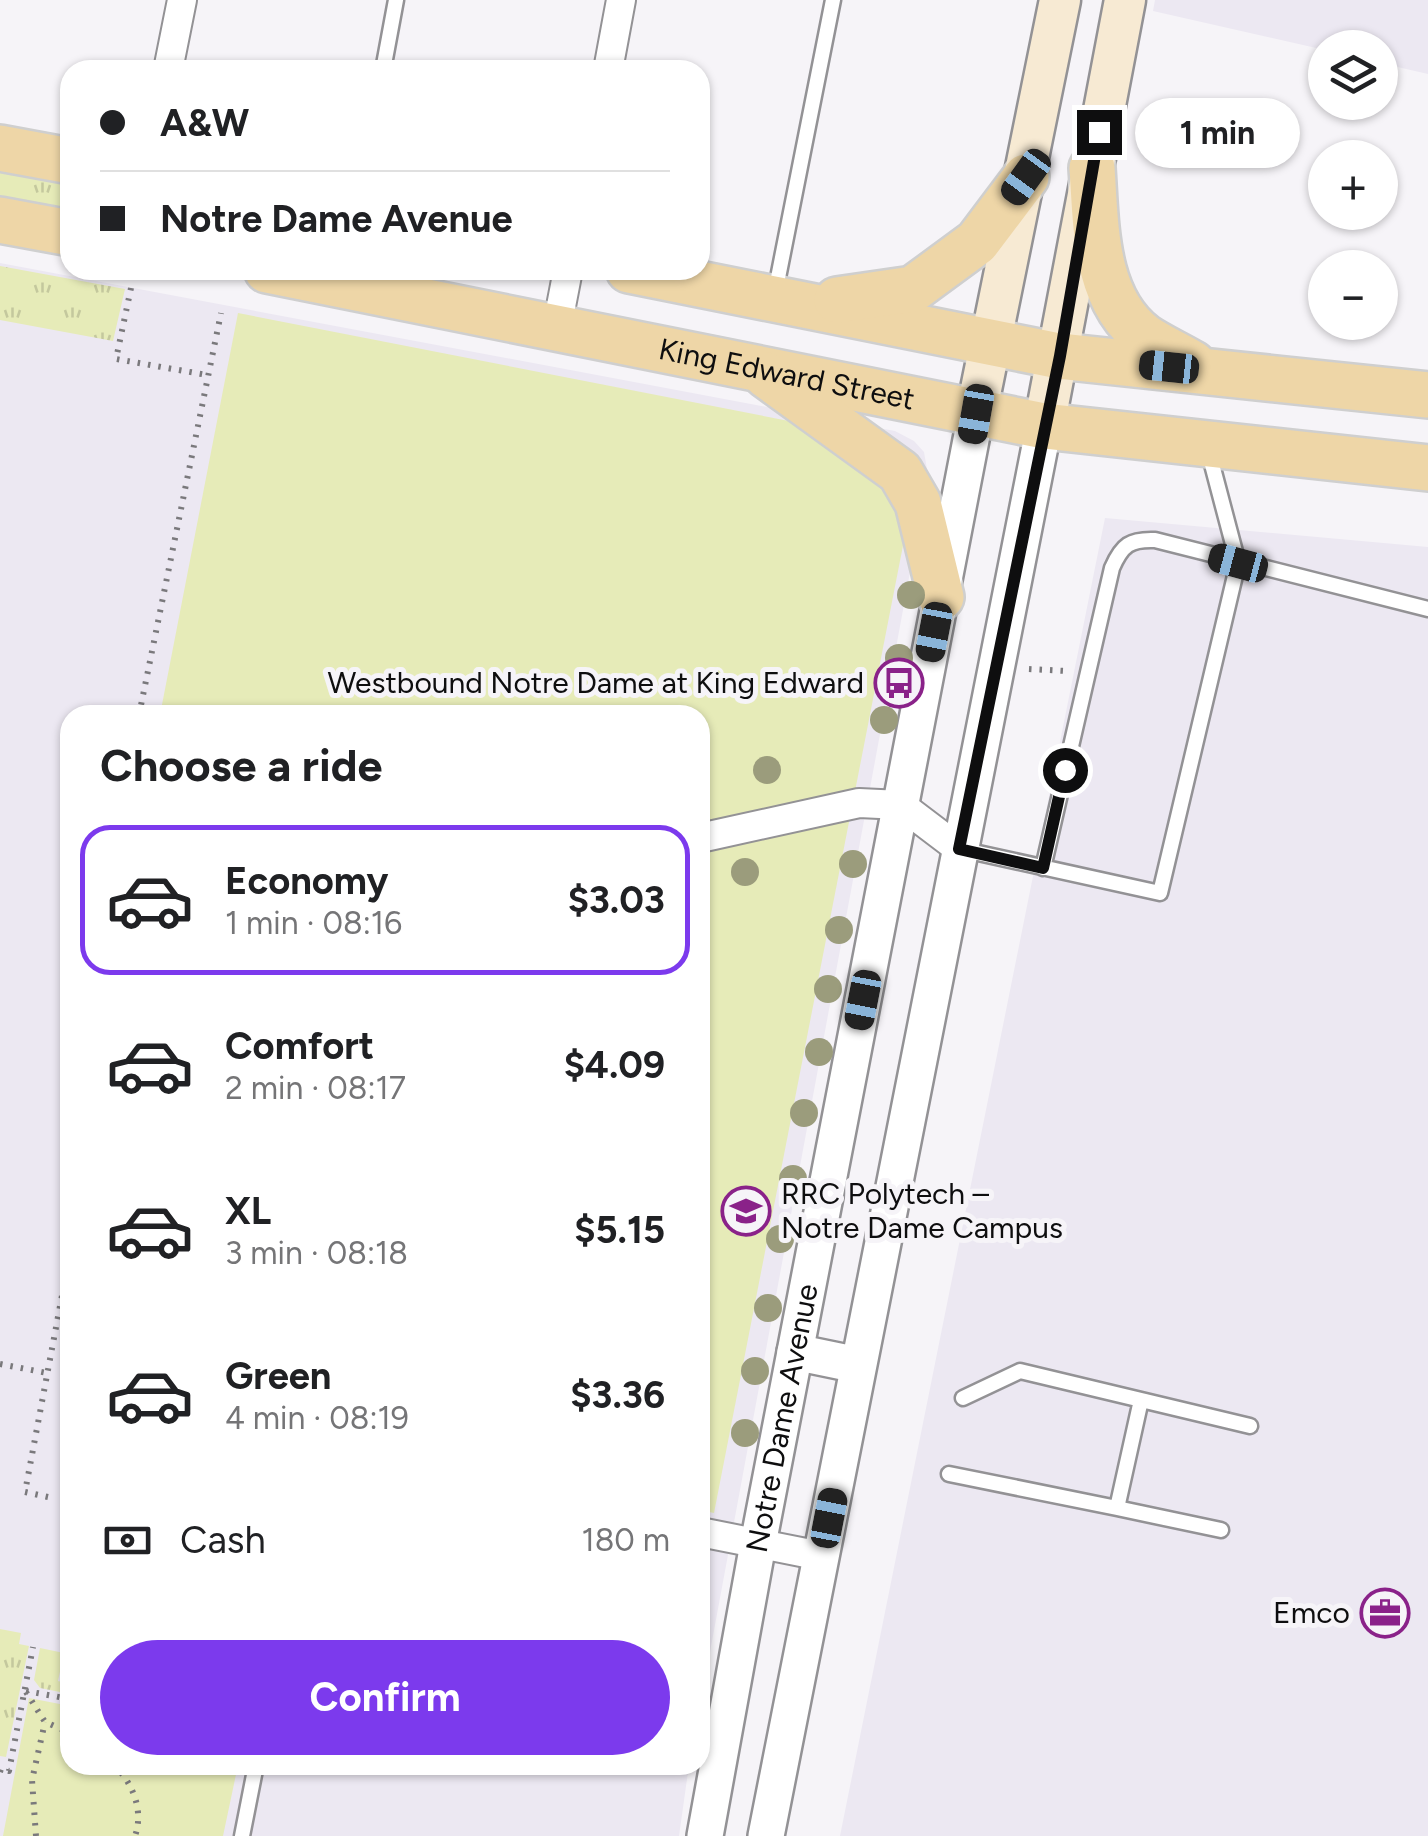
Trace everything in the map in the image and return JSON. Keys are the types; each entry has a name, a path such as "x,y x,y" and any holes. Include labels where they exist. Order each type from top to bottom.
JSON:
{"main road":[{"name":"Notre Dame Avenue","path":"976,414 1060,0"},
{"path":"1044,426 1124,0"},
{"path":"0,148 60,158"},
{"path":"1092,168 1099,259 1121,309 1142,335 1204,370"},
{"path":"785,301 871,297 913,289 976,242 1026,177"},
{"path":"0,220 60,232"},
{"name":"King Edward Street","path":"318,280 1044,426 1428,468"},
{"path":"679,280 1060,356 1428,395"},
{"path":"752,365 900,472 918,502 941,597"}],"street":[{"path":"170,60 182,0"},
{"path":"610,60 621,0"},
{"path":"558,327 566,280"},
{"name":"Notre Dame Avenue","path":"706,1836 758,1544 976,414"},
{"path":"766,1836 1044,426"},
{"path":"710,836 852,804 900,805 959,849"},
{"path":"795,1352 858,1365"},
{"path":"710,1534 821,1556"}],"lane":[{"path":"384,60 396,0"},
{"path":"785,301 833,0"},
{"path":"959,849 1160,893 1238,563 1207,444"},
{"path":"1043,868 1112,568 1120,549 1134,539 1155,540 1428,609"},
{"path":"963,1398 1020,1371 1250,1426"},
{"path":"1117,1508 1141,1400"},
{"path":"949,1474 1221,1530"},
{"path":"242,1836 254,1775"}],"path":[{"path":"130,288 116,359 207,374"},
{"path":"141,705 220,313"},
{"path":"1025,669 1088,672"},
{"path":"48,1497 25,1492 60,1306"},
{"path":"0,1364 47,1374"},
{"path":"0,1772 9,1770 33,1647"},
{"path":"25,1691 60,1697"},
{"path":"25,1691 46,1722 60,1728"},
{"path":"36,1836 32,1780 46,1722"},
{"path":"122,1775 138,1808 135,1836"}],"shaded area":[{"path":"1155,0 1428,0 1428,74 1398,67 1398,30 1308,30 1308,46 1153,11"},
{"name":"RRC Polytech – Notre Dame Campus","path":"0,263 60,274 60,280 91,280 895,431 914,441 924,452 928,475 710,1652 710,705 60,705 60,1775 688,1775 679,1836 0,1836"},
{"path":"1105,518 1428,547 1428,1836 840,1836"}],"green space":[{"path":"0,167 60,176 60,209 0,197"},
{"path":"0,266 125,289 113,341 0,320"},
{"path":"238,313 891,441 916,479 714,1513 710,1512 710,705 162,705"},
{"path":"0,1629 21,1633 19,1644 29,1646 6,1757 0,1756"},
{"path":"40,1648 60,1652 60,1692 40,1688 34,1680"},
{"path":"29,1698 60,1704 60,1775 236,1775 223,1836 3,1836"}],"place":[{"name":"Westbound Notre Dame at King Edward","path":"899,683"},
{"name":"RRC Polytech – Notre Dame Campus","path":"746,1211"},
{"name":"Emco","path":"1385,1613"}],"route":[{"path":"1065,770 1043,868 959,849 1060,356 1099,132"}]}
